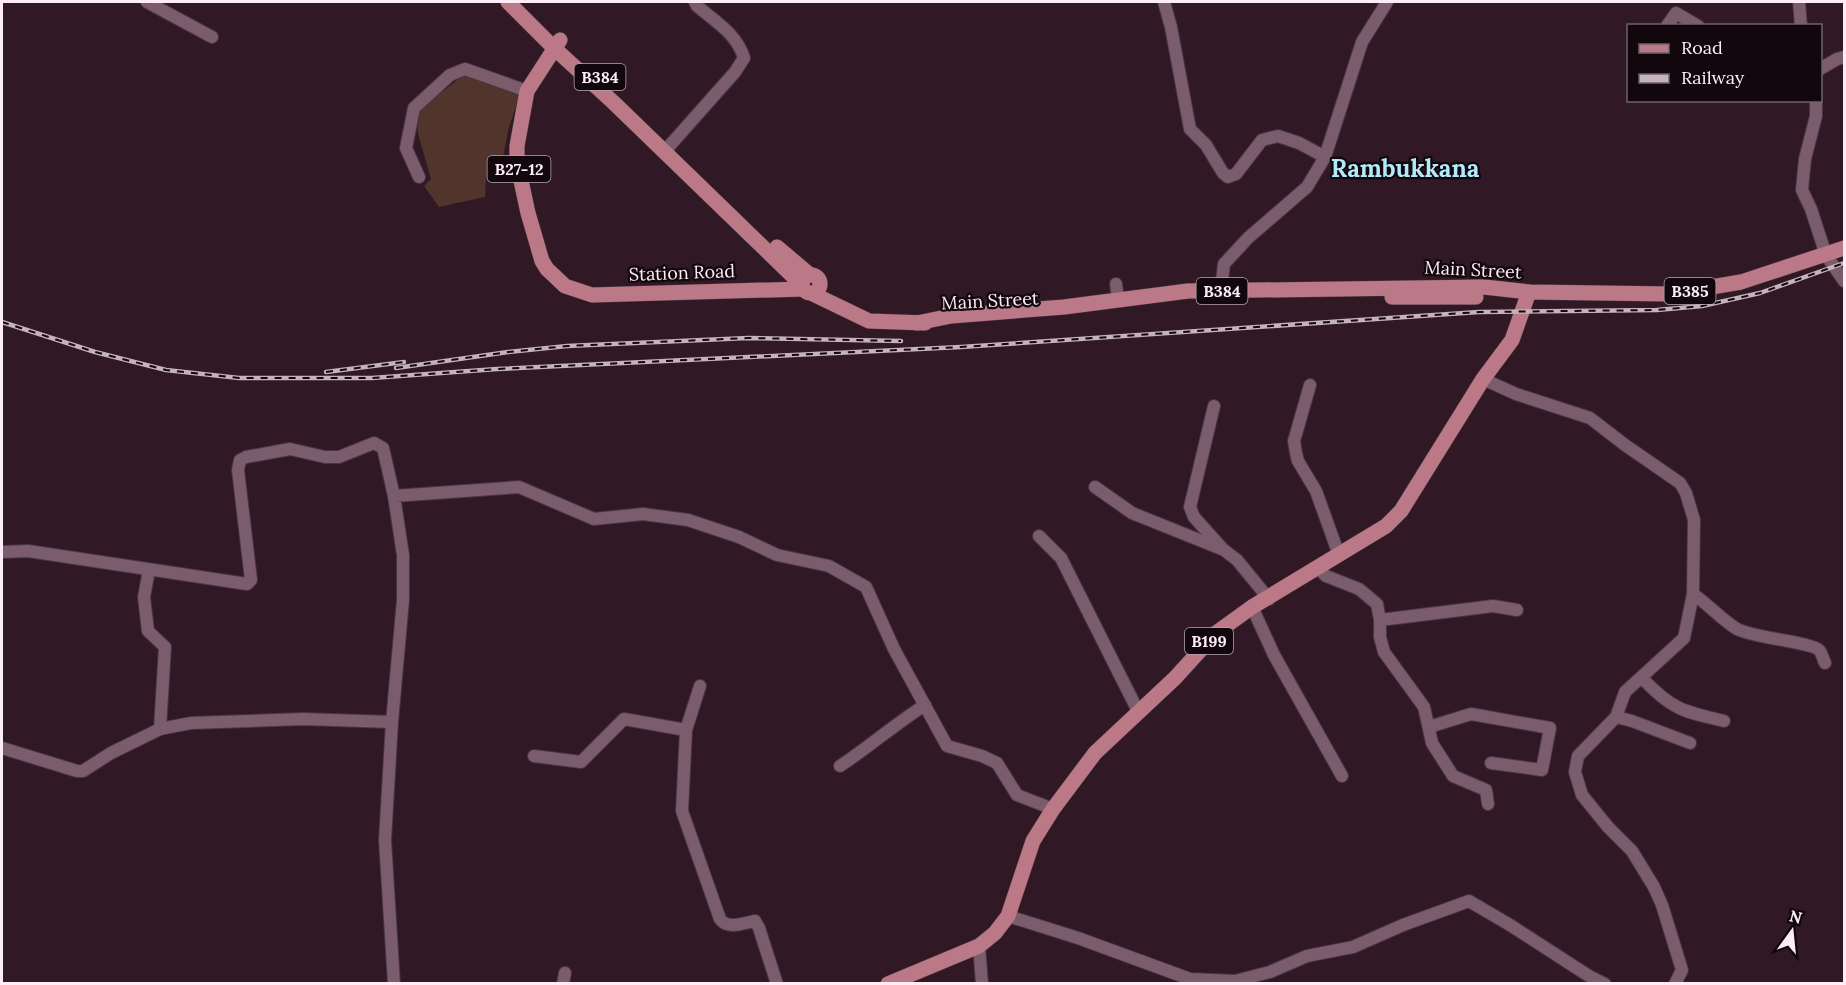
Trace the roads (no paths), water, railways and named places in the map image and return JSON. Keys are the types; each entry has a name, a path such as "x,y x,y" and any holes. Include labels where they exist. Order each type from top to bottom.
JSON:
{"main road":[{"name":"B384","path":"508,2 557,44"},
{"name":"B384","path":"522,2 557,44 613,102 670,153"},
{"name":"B27-12","path":"527,91 557,44"},
{"name":"Station Road","path":"527,91 517,146 517,162 528,213 542,261 556,280 565,286 592,295 810,285"},
{"name":"Main Street","path":"670,153 746,220 810,285 840,307 869,321 953,324 1039,319 1220,294"},
{"name":"B385","path":"1529,292 1670,294 1741,282 1845,248"},
{"name":"Main Street","path":"916,323 951,316 1055,308 1117,292 1220,294 1440,287 1484,287 1529,292"},
{"name":"B199","path":"888,984 979,946 995,933 1008,916 1034,841 1053,809 1095,753 1175,678 1216,633 1252,607 1269,599 1386,526 1401,511 1483,379 1512,340 1529,292"}],"street":[{"path":"147,2 212,37"},
{"path":"670,153 744,58 741,46 730,33 695,2"},
{"path":"1164,2 1171,27 1190,129 1206,145 1223,173 1228,177 1236,174 1262,140 1278,136 1299,143 1325,157"},
{"path":"1220,294 1224,264 1248,238 1307,187 1325,157 1362,42 1387,2"},
{"path":"1799,2 1801,24"},
{"path":"1668,24 1676,14 1694,24"},
{"path":"1822,68 1845,57"},
{"path":"418,177 406,148 414,108 450,75 465,69 527,91"},
{"path":"1816,102 1816,116 1805,159 1802,190 1811,209 1826,255 1845,281"},
{"path":"1483,379 1516,394 1590,418 1680,483 1686,493 1694,520 1693,594 1684,638 1625,692 1616,717 1578,756 1575,772 1582,795 1632,851 1662,905 1682,970 1675,984"},
{"path":"1310,386 1294,441 1296,453 1316,491 1339,555"},
{"path":"1214,406 1190,507 1194,517 1224,550 1237,560 1269,599"},
{"path":"2,552 28,551 247,585 251,580 238,470 240,460 290,449 339,458 374,443 383,448 404,555 403,600 392,722 386,840 394,984"},
{"path":"394,496 519,487 594,519 643,514 688,520 739,537 777,555 829,566 866,588 894,650 947,746 982,756 998,764 1017,795 1053,809"},
{"path":"1095,488 1132,513 1224,550"},
{"path":"1039,536 1060,558 1138,711"},
{"path":"1318,568 1326,576 1359,589 1377,604 1384,652 1424,707 1432,743 1453,776 1486,790 1488,804"},
{"path":"149,570 144,597 148,631 165,647 160,729"},
{"path":"1693,594 1737,629 1775,640 1811,646 1819,651 1825,663"},
{"path":"1380,620 1493,606 1517,610"},
{"path":"1252,607 1274,655 1342,776"},
{"path":"1642,678 1658,695 1684,712 1724,721"},
{"path":"700,686 686,730 682,811 720,920 723,924 729,925 755,921 777,984"},
{"path":"840,766 861,753 898,722 925,705"},
{"path":"1429,727 1472,714 1550,728 1542,770 1491,763"},
{"path":"1616,717 1632,720 1690,743"},
{"path":"2,748 21,756 83,771 111,753 160,729 191,723 303,719 392,722"},
{"path":"534,756 581,762 624,719 686,730"},
{"path":"1008,916 1078,938 1190,979 1235,981 1270,972 1307,956 1353,947 1403,925 1469,902 1605,984"},
{"path":"979,946 981,984"}],"railway":[{"path":"2,322 95,352 166,370 239,378 372,378 497,369 961,347 1479,312 1657,310 1702,306 1760,293 1844,263"},
{"path":"396,368 567,346 748,338 901,341"},
{"path":"326,372 404,362"}],"district":[{"name":"Rambukkana","path":"1405,169"}]}
